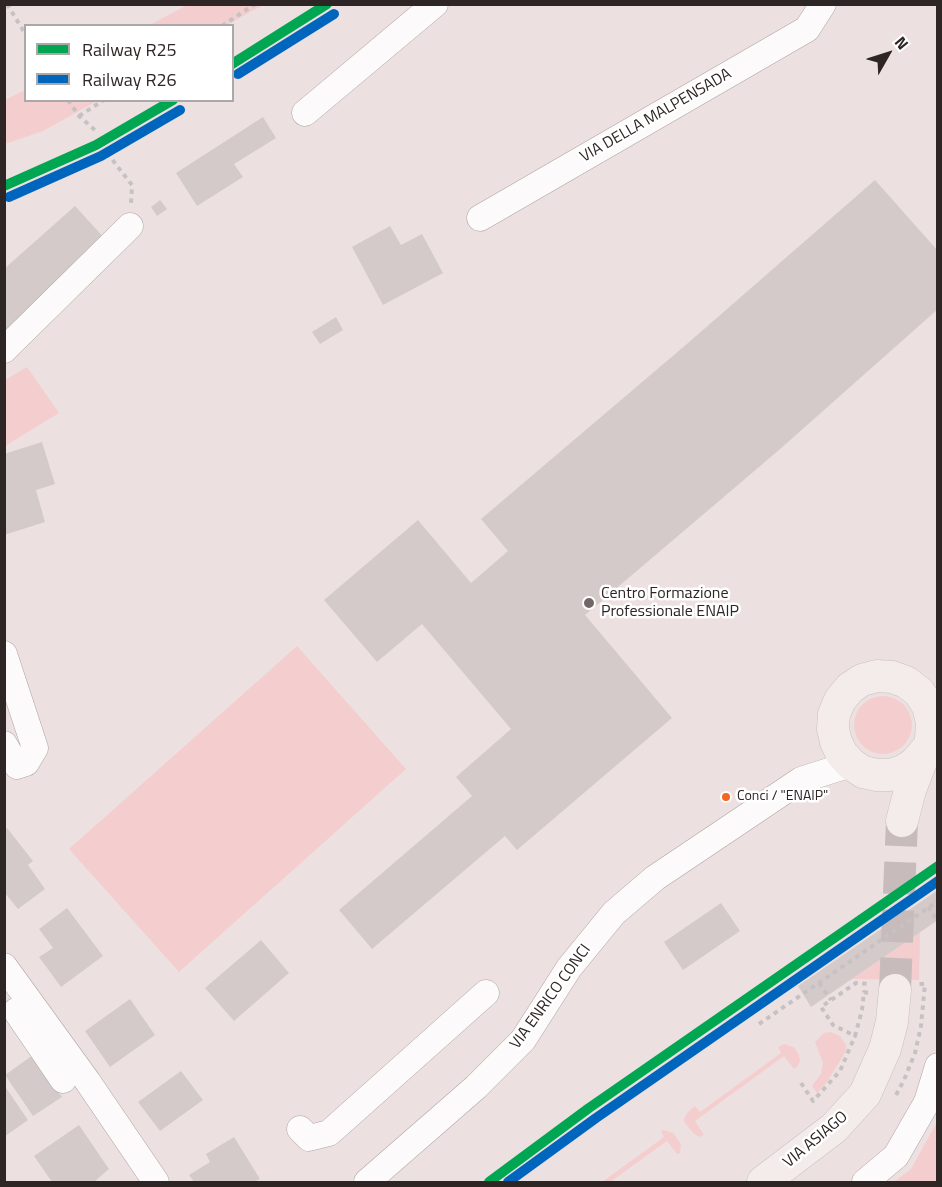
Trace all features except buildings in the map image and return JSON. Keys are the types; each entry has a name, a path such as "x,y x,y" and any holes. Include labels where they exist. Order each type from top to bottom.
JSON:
{"main road":[{"path":"877,676 892,677 906,682 919,692 928,706 932,722 930,740 910,790 902,821 891,792 842,754 833,729 834,714 840,700 850,688 862,680 877,676"},
{"path":"906,682 938,676"},
{"path":"864,770 890,775 903,771 914,764 930,740"},
{"name":"VIA ASIAGO","path":"763,1182 826,1135 849,1113 864,1094 885,1049 892,1022 883,996"}],"street":[{"path":"305,113 435,4"},
{"name":"VIA DELLA MALPENSADA","path":"480,218 807,29 823,4"},
{"path":"4,350 130,226"},
{"path":"4,654 35,748 26,763 17,766 4,744"},
{"name":"VIA ENRICO CONCI","path":"367,1182 476,1087 523,1040 569,968 614,914 655,878 801,780 817,758 833,729"},
{"name":"VIA ENRICO CONCI","path":"801,780 864,770"},
{"path":"4,966 17,1002 63,1080"},
{"path":"300,1129 309,1138 329,1133 486,993"},
{"path":"17,1002 156,1182"},
{"path":"865,1182 896,1156 927,1102 938,1066"}],"path":[{"path":"7,4 24,32"},
{"path":"225,24 255,4"},
{"path":"69,102 79,117 95,130"},
{"path":"79,117 101,102"},
{"path":"107,153 132,185 130,226"},
{"path":"759,1024 938,901"},
{"path":"928,907 938,921"},
{"path":"819,983 831,1000"},
{"path":"801,1083 813,1101 840,1071 855,1036 864,992 883,996"},
{"path":"821,1007 833,1025 855,1036"}],"shaded area":[{"path":"187,4 263,5 229,24 152,24"},
{"path":"24,90 24,102 95,102 43,131 5,144 5,100"},
{"path":"27,367 59,413 5,446 5,380"},
{"path":"297,646 406,769 179,972 69,849"},
{"path":"883,696 894,698 904,704 910,714 912,725 910,736 904,746 894,752 883,754 872,752 862,746 856,736 854,725 856,714 862,704 872,698"},
{"path":"920,932 919,980 852,979"},
{"path":"830,1032 840,1036 846,1045 846,1051 827,1082 817,1093 812,1086 821,1074 823,1063 815,1042 824,1033"},
{"path":"785,1044 795,1048 799,1055 800,1061 797,1067 794,1069 784,1056 695,1121 704,1135 699,1137 693,1133 685,1123 684,1118 688,1112 695,1106 700,1112 781,1053 778,1047"},
{"path":"937,1122 937,1182 894,1182 911,1169"},
{"path":"661,1131 673,1133 681,1144 680,1153 677,1154 667,1141 610,1182 602,1182 664,1137"}],"tunnel":[{"path":"895,990 902,821"}],"rail line":[{"name":"R25","path":"234,63 327,4"},
{"name":"R26","path":"238,74 334,14"},
{"name":"R25","path":"4,186 96,145 170,102"},
{"name":"R26","path":"9,197 101,156 180,110"},
{"name":"R25","path":"489,1182 589,1108 938,866"},
{"name":"R26","path":"508,1182 596,1118 938,881"}],"place":[{"name":"Centro Formazione Professionale ENAIP","path":"589,603"},
{"name":"Conci / \"ENAIP\"","path":"726,797"}]}
